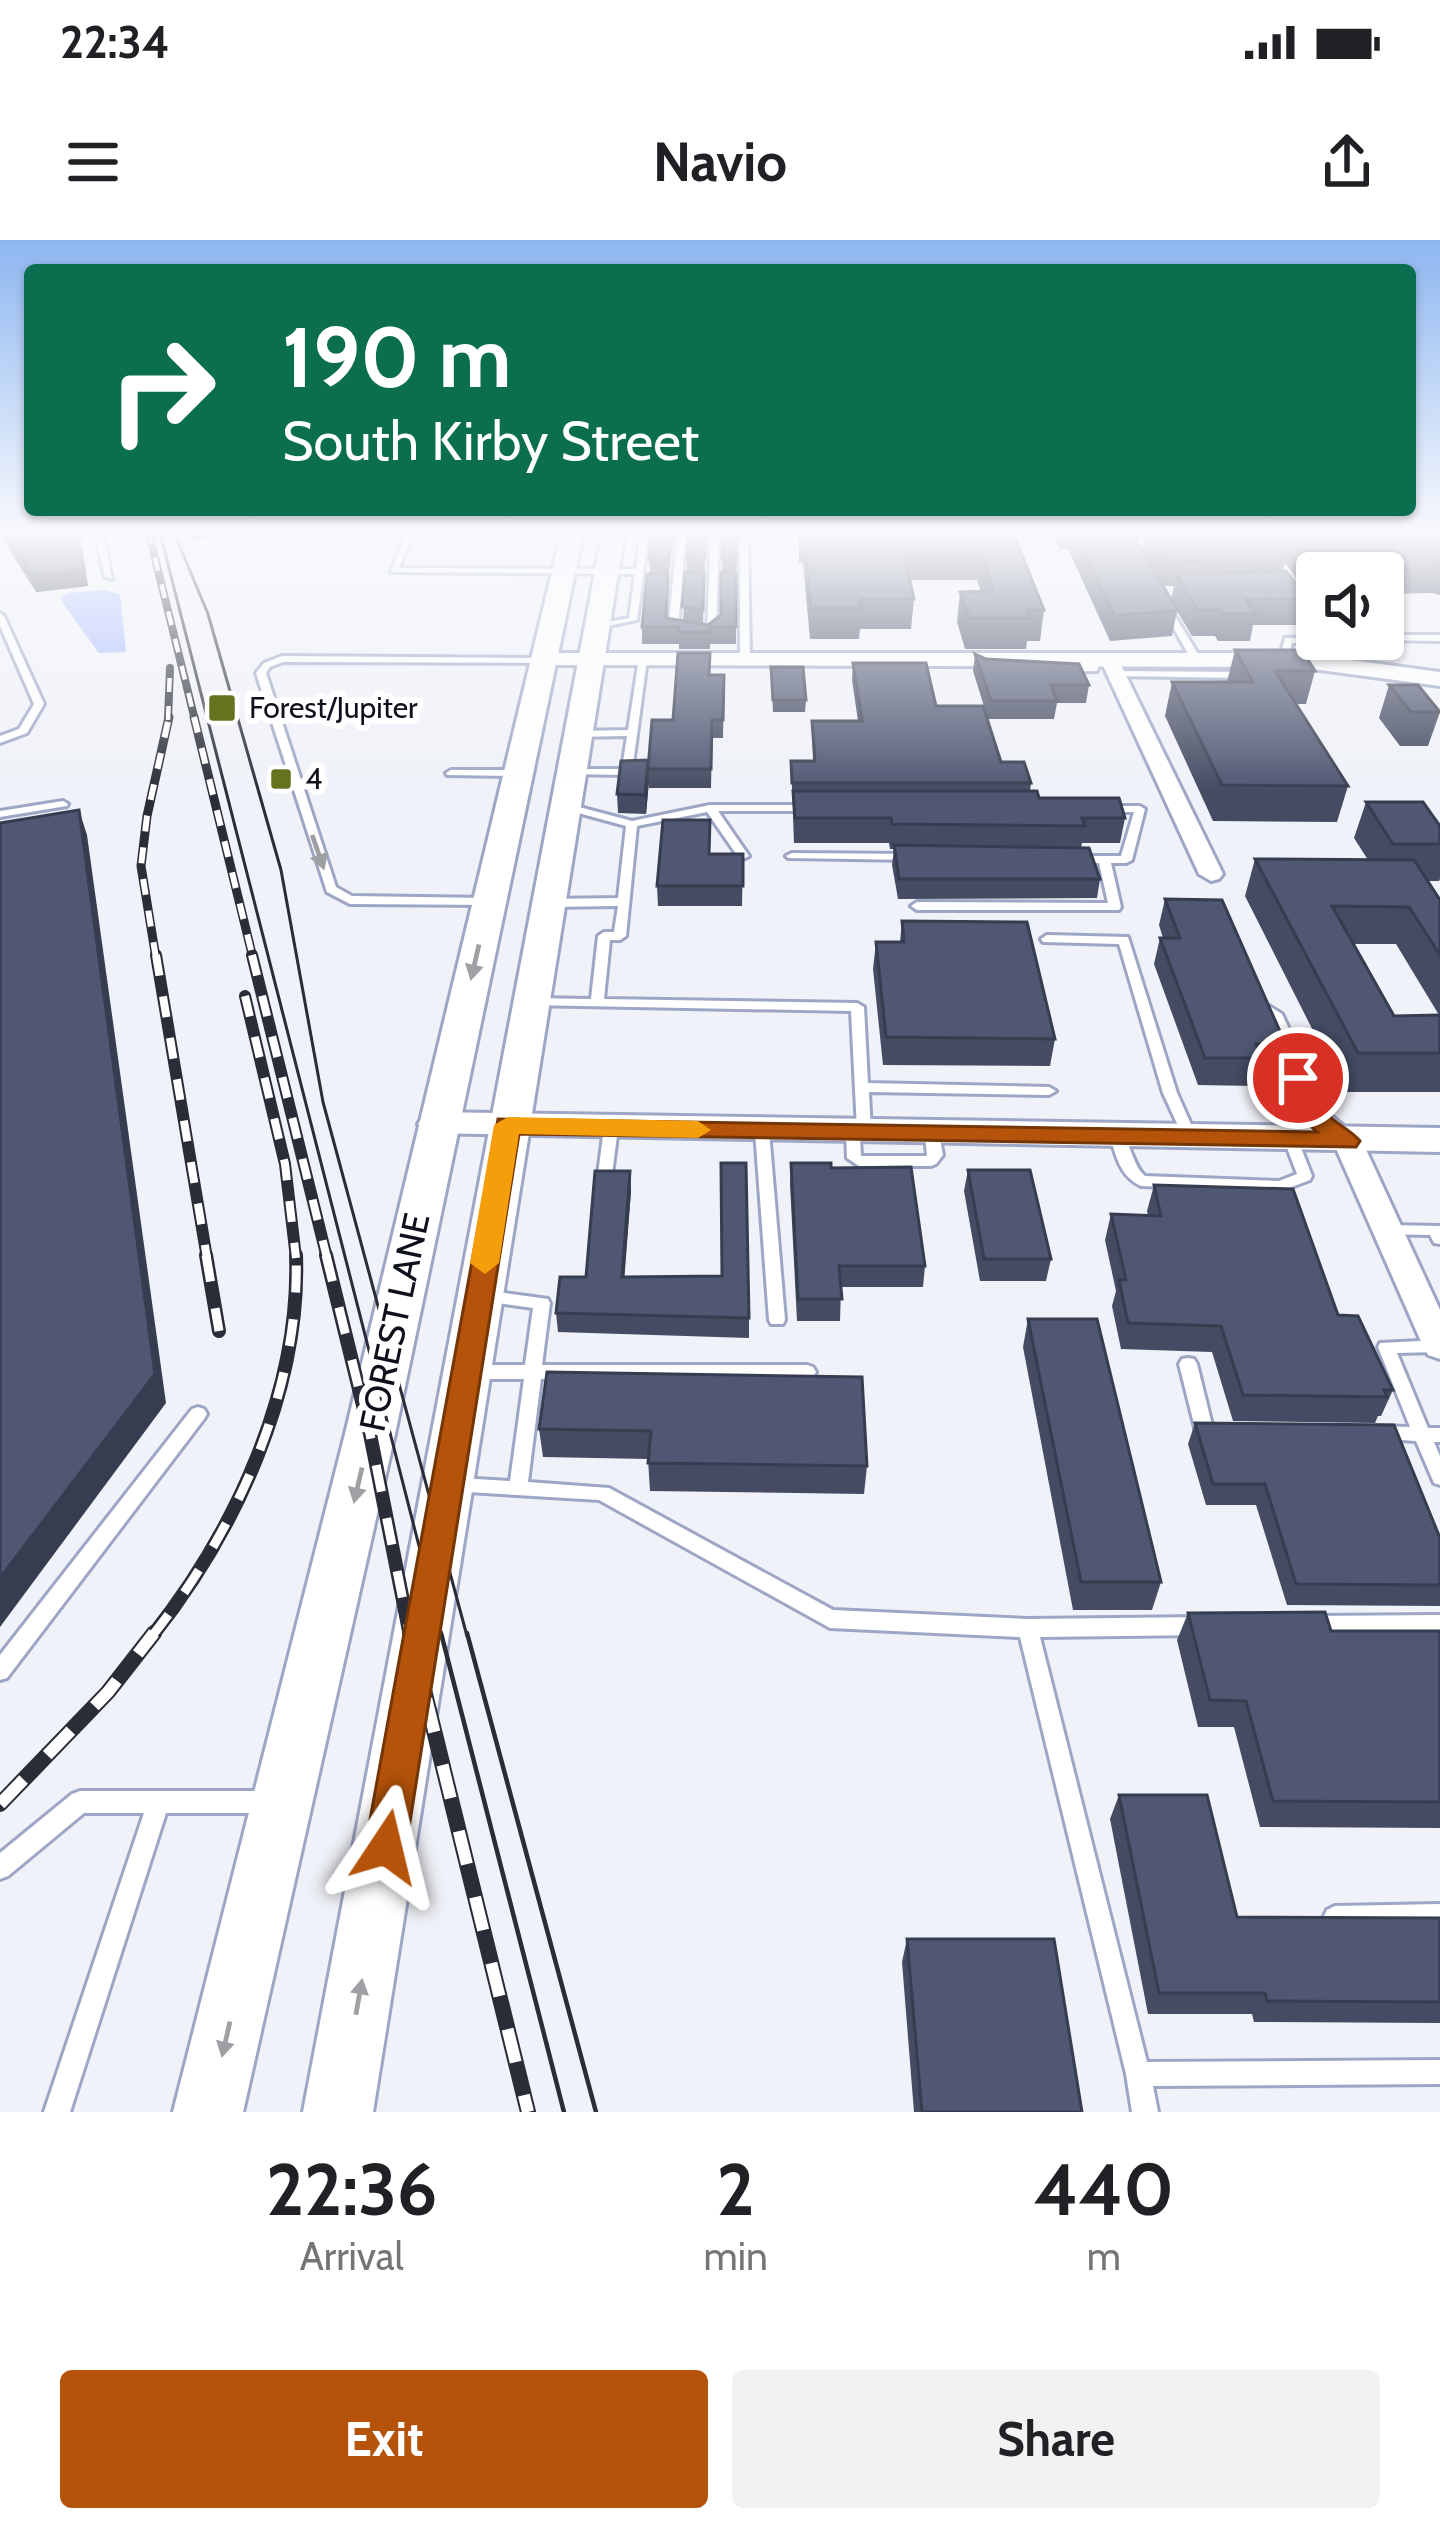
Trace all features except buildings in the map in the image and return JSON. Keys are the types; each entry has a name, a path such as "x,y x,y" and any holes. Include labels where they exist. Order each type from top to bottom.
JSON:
{"main road":[{"name":"FOREST LANE","path":"208,2112 553,617"},
{"name":"FOREST LANE","path":"338,2112 598,617"},
{"path":"519,773 570,772"},
{"path":"489,902 547,903"}],"street":[{"path":"545,660 642,660 691,648 745,660 1107,664 1277,660 1440,679"},
{"path":"1107,664 1211,874"},
{"path":"1254,980 1316,1118 1347,1141 1436,1330"},
{"path":"437,1124 1440,1140"}],"lane":[{"path":"0,740 23,730 39,704 1,617"},
{"path":"597,625 633,617"},
{"path":"674,617 673,630 691,648 711,632 712,617"},
{"path":"744,617 745,660"},
{"path":"1172,617 1196,659"},
{"path":"1404,638 1440,638"},
{"path":"1107,664 1246,675 1270,668 1288,640 1296,640"},
{"path":"489,902 350,900 331,889 261,674 267,665 282,659 545,660"},
{"path":"570,772 626,772 642,660"},
{"path":"576,734 631,734"},
{"path":"452,773 519,773"},
{"path":"0,814 63,804"},
{"path":"564,806 632,824 710,808 830,808"},
{"path":"710,808 743,856"},
{"path":"1056,859 1126,860 1141,808 1093,808"},
{"path":"597,1002 604,936 620,936 632,824"},
{"path":"793,856 936,858"},
{"path":"917,905 1115,907 1104,860"},
{"path":"547,903 624,902"},
{"path":"1047,939 1124,940 1170,1094 1190,1138"},
{"path":"530,1002 857,1007 862,1088 858,1133"},
{"path":"862,1088 1049,1091"},
{"path":"604,1174 611,1128"},
{"path":"762,1131 777,1320"},
{"path":"1118,1137 1129,1171 1141,1181 1261,1186 1281,1186 1305,1175 1292,1140"},
{"path":"1388,1230 1436,1230 1440,1239"},
{"path":"479,1296 542,1303 518,1489"},
{"path":"1436,1330 1386,1347 1430,1434 1440,1478"},
{"path":"1188,1364 1205,1432 1227,1432"},
{"path":"467,1371 806,1372"},
{"path":"0,1671 198,1414"},
{"path":"1361,1433 1430,1434"},
{"path":"448,1485 602,1493 830,1619 1028,1628 1234,1626"},
{"path":"1280,1625 1440,1624"},
{"path":"1028,1628 1145,2112"},
{"path":"0,1868 80,1802 282,1802"},
{"path":"57,2112 158,1802"},
{"path":"1312,1918 1440,1916"},
{"path":"1138,2074 1440,2072"}],"water":[{"path":"73,617 122,617 126,652 99,653"}],"tram line":[{"path":"182,617 442,1636"},
{"path":"209,617 281,870 323,1102 467,1636"},
{"path":"441,1633 564,2112"},
{"path":"467,1633 596,2112"}],"railway":[{"path":"170,617 195,720"},
{"path":"168,720 170,668"},
{"path":"156,958 141,866 169,717"},
{"path":"194,717 253,958"},
{"path":"156,955 207,1258"},
{"path":"252,955 327,1258"},
{"path":"245,996 285,1164 296,1258"},
{"path":"206,1255 219,1331"},
{"path":"326,1255 370,1434 410,1636"},
{"path":"152,1636 210,1552 257,1457 287,1357 296,1258"},
{"path":"0,1804 108,1692 154,1633"},
{"path":"410,1633 528,2112"}],"slow traffic":[{"path":"485,1263 508,1125 698,1130"}],"place":[{"name":"Forest/Jupiter","path":"222,708"},
{"name":"4","path":"281,779"}],"route":[{"path":"386,1847 508,1125 1347,1141 1316,1118 1298,1078"}]}
